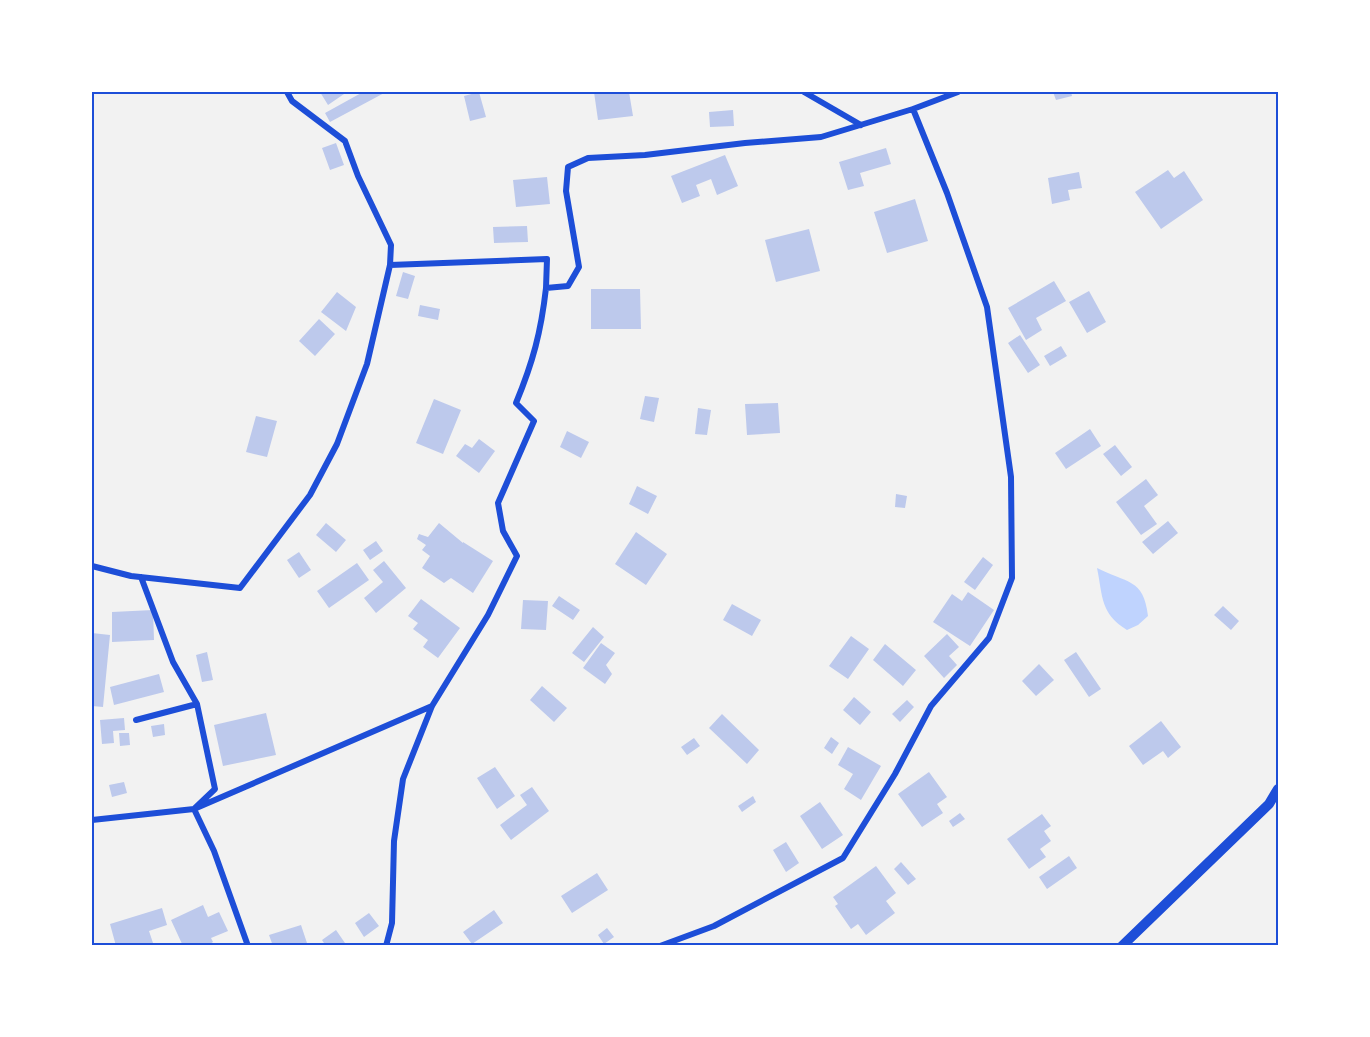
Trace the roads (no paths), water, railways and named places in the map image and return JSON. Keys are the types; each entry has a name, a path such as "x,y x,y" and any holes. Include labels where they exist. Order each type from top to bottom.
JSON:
{"street":[{"path":"92,566 141,577 240,588 310,495 337,444 367,364 390,265 390,245 358,176 345,141 292,101 286,92"},
{"path":"804,92 861,125"},
{"path":"546,288 568,286 579,267 566,191 568,167 588,158 645,155 745,142 821,137 913,109 958,92"},
{"path":"660,945 714,926 843,858 895,774 931,706 989,638 1011,578 1011,477 987,307 947,193 913,109"},
{"path":"386,945 392,923 394,841 403,779 432,706 488,615 517,556 503,531 498,503 534,421 516,403 531,368 542,325 548,259 390,265"},
{"path":"141,577 173,662 197,704 215,789 194,809"},
{"path":"136,720 197,704"},
{"path":"92,820 194,809 432,706"},
{"path":"1122,945 1269,804 1278,789"},
{"path":"194,809 214,851 248,945"}],"water":[{"path":"1097,568 1132,583 1138,588 1146,604 1148,616 1138,625 1127,630 1118,624 1107,611"}]}
